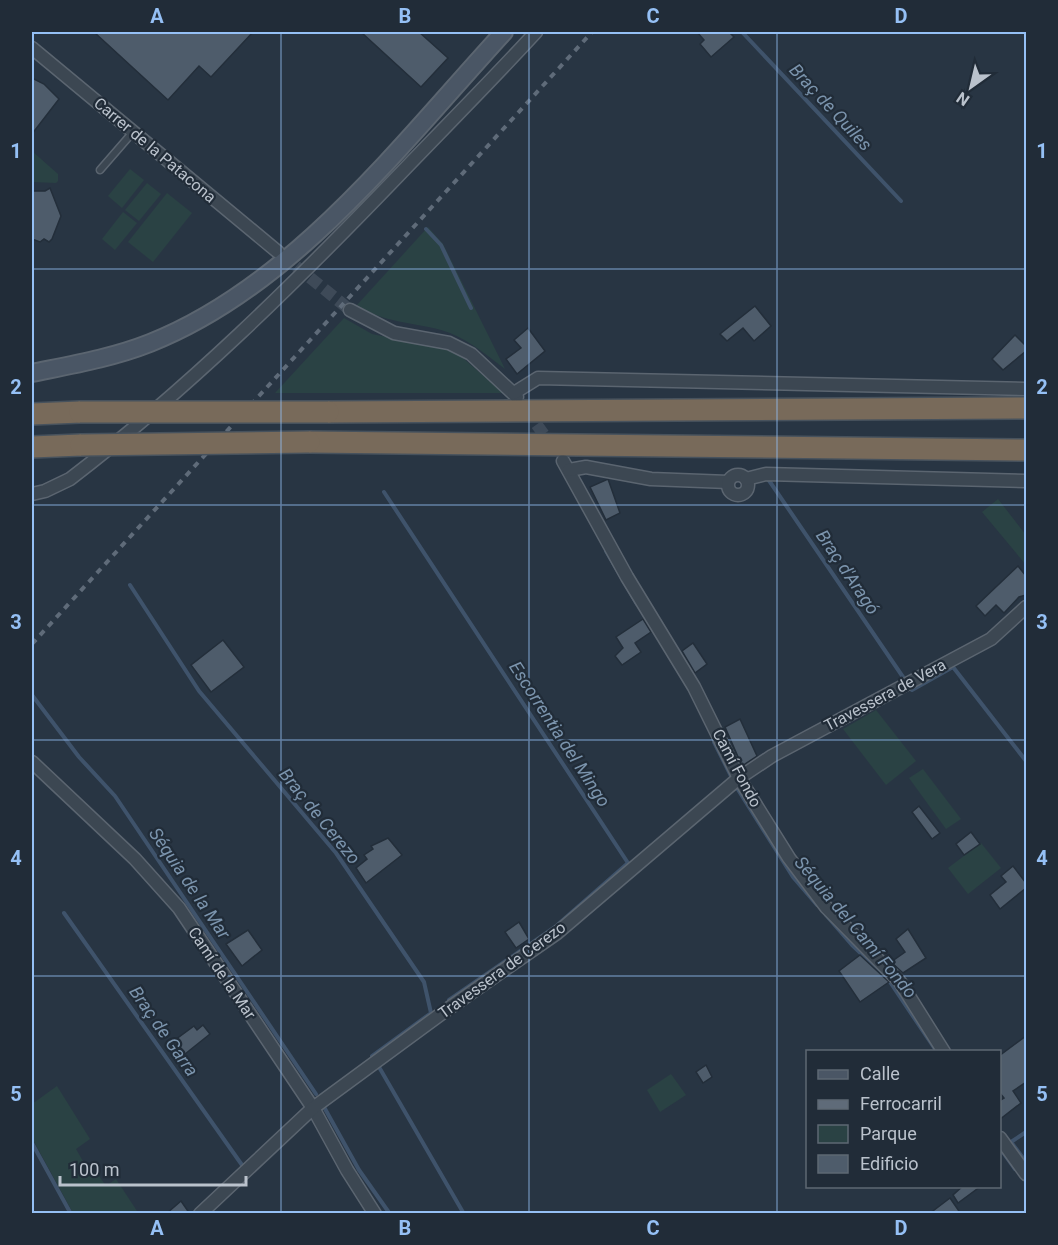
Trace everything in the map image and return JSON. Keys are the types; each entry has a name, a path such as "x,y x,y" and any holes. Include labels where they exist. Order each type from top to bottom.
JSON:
{"highway":[{"path":"32,414 1026,408"},
{"path":"32,447 309,442 1026,450"}],"main road":[{"path":"32,373 86,363 150,343 209,315 262,280 317,233 504,32"}],"street":[{"path":"32,494 45,491 79,472 229,345 353,224 536,32"},
{"name":"Carrer de la Patacona","path":"32,48 279,252"},
{"path":"350,310 394,333 449,343 471,354 515,395 538,378 1026,389"},
{"name":"Camí Fondo","path":"943,1050 900,982 826,907 789,858 739,778 694,687 627,578 566,465 651,479 728,482 736,475 746,479 766,474 1026,481"},
{"name":"Travessera de Vera","path":"739,778 772,756 991,639 1026,607"},
{"name":"Camí de la Mar","path":"32,762 160,884 179,908 313,1108 347,1170 375,1214"},
{"name":"Travessera de Cerezo","path":"200,1214 313,1108 445,1011 557,933 739,778"},
{"path":"1001,1141 1026,1174"}],"lane":[{"path":"100,170 133,132"}],"green space":[{"path":"32,151 58,174 56,183 32,182"},
{"path":"130,169 144,180 122,208 108,196"},
{"path":"147,183 161,194 139,221 125,210"},
{"path":"167,193 192,213 153,262 128,242"},
{"path":"123,212 137,223 115,250 102,239"},
{"path":"428,227 443,244 505,369 475,346 450,333 388,319 357,305"},
{"path":"344,318 372,334 455,351 503,393 275,393"},
{"path":"998,499 1026,535 1026,565 982,512"},
{"path":"876,710 916,761 886,785 843,729"},
{"path":"923,769 961,819 946,829 909,778"},
{"path":"981,843 1001,868 968,894 948,868"},
{"path":"671,1074 686,1095 660,1112 647,1090"},
{"path":"57,1086 90,1139 76,1149 91,1175 97,1173 106,1186 116,1179 137,1211 133,1213 73,1213 32,1138 32,1104"}],"building":[{"path":"94,32 253,32 211,77 199,66 168,100"},
{"path":"361,32 419,32 448,58 421,87"},
{"path":"697,32 729,32 734,37 711,57 700,44 704,40"},
{"path":"32,78 44,84 59,99 32,134"},
{"path":"50,188 61,216 52,239 49,242 44,239 40,242 32,239 32,191 45,191"},
{"path":"755,306 771,326 754,341 743,328 727,341 720,334"},
{"path":"528,328 545,351 517,374 506,359 521,348 514,340"},
{"path":"1015,335 1026,346 1026,351 1003,370 992,359"},
{"path":"608,479 620,513 606,520 590,487"},
{"path":"1018,566 1026,576 1026,595 1019,597 1004,613 996,605 985,616 976,606"},
{"path":"643,619 651,632 635,643 641,652 622,665 615,656 623,648 616,637"},
{"path":"223,640 244,667 211,692 191,665"},
{"path":"693,643 707,664 695,673 682,651"},
{"path":"740,719 757,756 742,766 725,727"},
{"path":"919,806 940,833 932,839 912,812"},
{"path":"971,832 980,844 964,855 956,844"},
{"path":"388,838 402,855 366,883 356,868 367,859 364,855 373,849 371,846"},
{"path":"1013,866 1026,883 1026,888 1000,909 990,895 1006,882 1001,876"},
{"path":"519,922 529,939 516,948 505,932"},
{"path":"908,929 926,958 903,973 891,962 905,952 896,939"},
{"path":"248,930 262,950 242,966 226,944"},
{"path":"860,955 889,982 860,1002 839,971"},
{"path":"203,1025 210,1034 185,1054 175,1040 194,1026 197,1030"},
{"path":"1026,1036 1026,1082 1013,1091 1021,1103 1001,1118 1001,1100 1004,1098 1001,1094 1001,1055"},
{"path":"706,1065 712,1077 703,1083 696,1072"},
{"path":"961,1188 978,1188 958,1203 953,1195"},
{"path":"950,1198 961,1214 929,1214"},
{"path":"181,1201 190,1214 166,1214"}],"waterway":[{"name":"Braç de Quiles","path":"742,32 901,201"},
{"name":"Séquia del Camí Fondo","path":"426,229 441,245 471,308"},
{"name":"Braç d'Aragó","path":"768,479 905,680"},
{"name":"Escorrentia del Mingo","path":"384,492 628,863 555,927 449,1000"},
{"name":"Séquia del Camí Fondo","path":"606,551 637,604"},
{"name":"Braç de Cerezo","path":"130,585 199,691 336,853 424,982 431,1013 372,1056"},
{"name":"Braç d'Aragó","path":"911,687 912,690 953,667 1026,761"},
{"name":"Séquia de la Mar","path":"32,695 79,757 115,796 316,1094"},
{"name":"Séquia del Camí Fondo","path":"714,742 731,776"},
{"name":"Séquia del Camí Fondo","path":"737,788 793,877 817,905"},
{"name":"Braç de Garra","path":"64,913 242,1165"},
{"name":"Séquia del Camí Fondo","path":"826,915 852,945 888,979 936,1050"},
{"name":"Braç de Cerezo","path":"379,1067 464,1214"},
{"name":"Séquia de la Mar","path":"324,1107 359,1170 390,1214"},
{"name":"Braç d'Aragó","path":"1026,1132 1011,1142 1026,1162"},
{"path":"32,1143 71,1214"},
{"name":"Séquia del Camí Fondo","path":"1001,1149 1015,1169"}],"tunnel":[{"path":"282,255 350,310"},
{"path":"526,410 553,447"}],"railway":[{"path":"32,644 592,32"}]}
